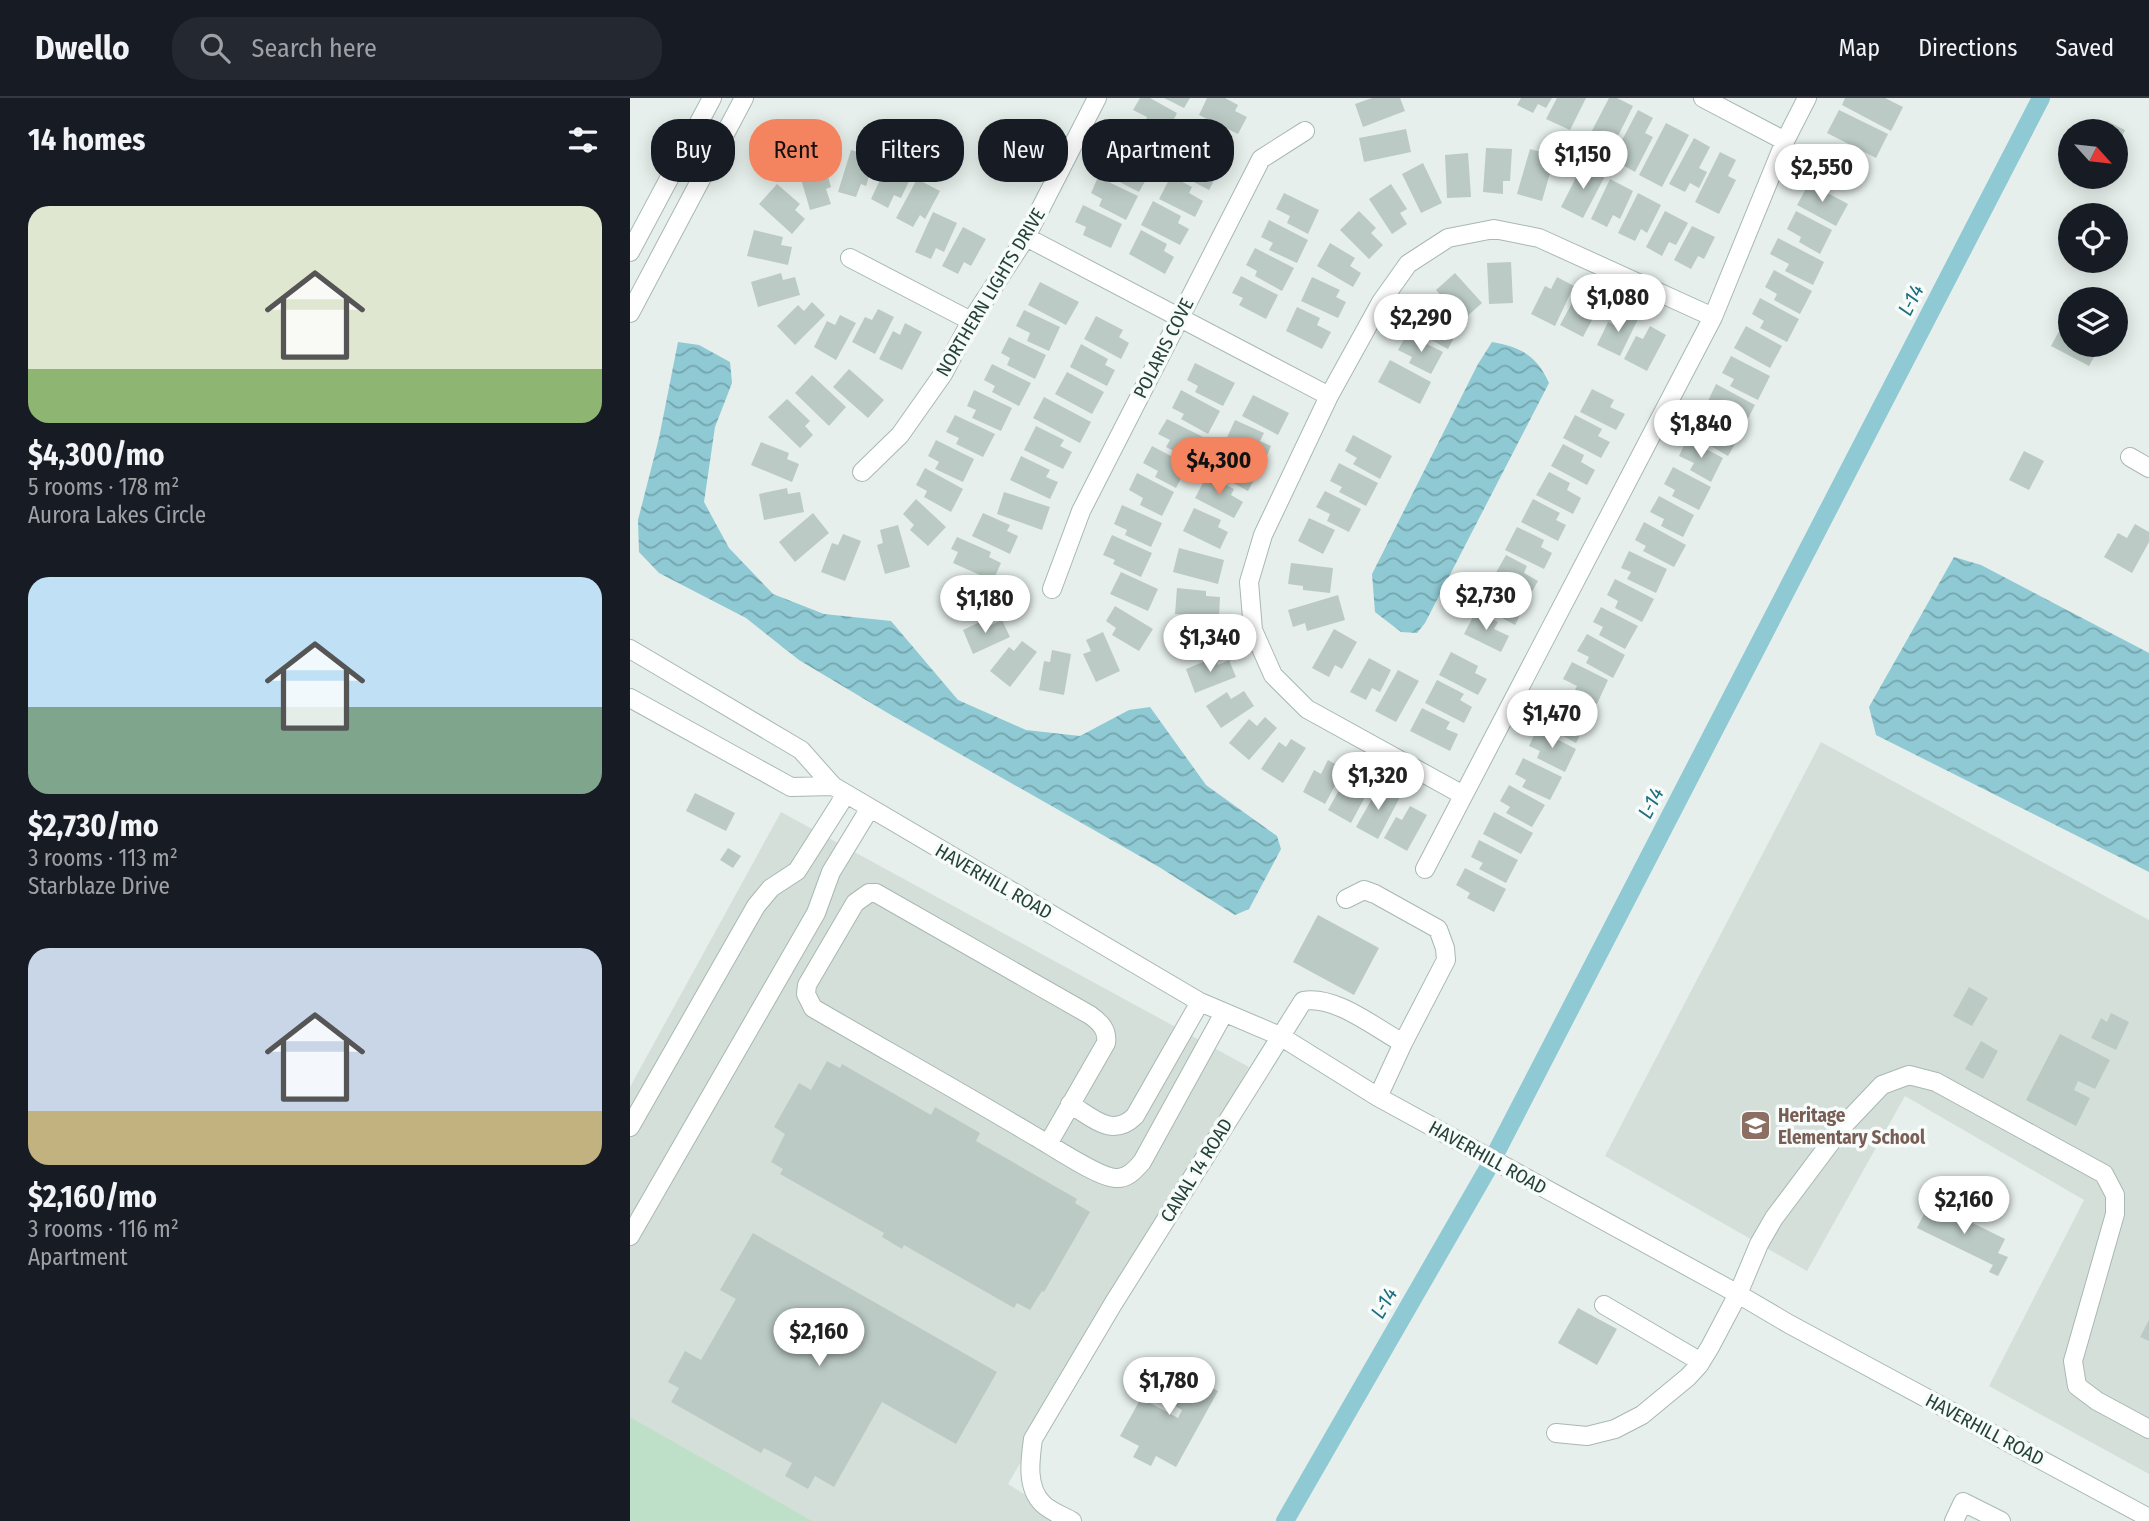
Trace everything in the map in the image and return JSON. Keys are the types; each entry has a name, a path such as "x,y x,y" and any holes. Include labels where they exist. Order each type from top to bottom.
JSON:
{"street":[{"path":"630,252 712,98"},
{"path":"630,313 744,98"},
{"name":"NORTHERN LIGHTS DRIVE","path":"862,472 900,435 943,374 971,321 1026,237 1097,98"},
{"path":"1703,98 1785,141"},
{"path":"1425,869 1713,317 1785,141 1807,98"},
{"name":"POLARIS COVE","path":"1052,589 1081,511 1261,159 1306,131"},
{"path":"1463,794 1307,709 1273,674 1252,630 1249,582 1263,535 1329,396 1381,302 1408,264 1448,238 1493,229 1539,238 1713,317"},
{"path":"1026,237 1329,396"},
{"path":"850,258 971,321"},
{"path":"2130,457 2149,468"},
{"name":"HAVERHILL ROAD","path":"630,649 801,750 840,790 1200,1002 1280,1036 1378,1097 1789,1324 2149,1518"},
{"path":"630,698 791,787 840,790 805,860 789,878 771,888 756,906 630,1127"},
{"path":"630,1236 816,913 831,872 870,808"},
{"path":"789,878 806,877 819,887 822,894"},
{"path":"1346,899 1364,890 1438,929 1445,948 1446,960 1402,1043 1378,1097"},
{"path":"1048,1144 1106,1043 1105,1030 1096,1020 876,893 869,893 855,902 807,985 806,994 813,1008 1048,1144 1100,1174 1114,1179 1124,1177 1142,1162 1224,1013"},
{"name":"CANAL 14 ROAD","path":"1072,1521 1044,1505 1036,1494 1030,1461 1033,1439 1113,1304 1303,1002 1315,999 1331,1002 1402,1043"},
{"path":"1070,1104 1105,1125 1121,1127 1128,1123 1135,1116 1200,1002"},
{"path":"1556,1433 1587,1436 1615,1429 1642,1415 1668,1395 1701,1362 1738,1294 1759,1244 1774,1218 1843,1126 1882,1085 1909,1075 1936,1082 2104,1174 2115,1195 2115,1214 2073,1360 2077,1385 2097,1401 2149,1429"},
{"path":"1604,1305 1701,1362"},
{"path":"1954,1521 1964,1502 2001,1521"}],"shaded area":[{"name":"Heritage Elementary School","path":"1821,742 2149,920 2149,1474 1989,1386 2084,1200 1905,1096 1807,1271 1605,1156"},
{"path":"781,812 1249,1067 1008,1484 1067,1521 630,1521 630,1087"}],"green space":[{"path":"630,1417 812,1521 630,1521"}],"water":[{"path":"678,342 699,345 730,362 732,383 715,427 704,502 729,548 773,594 824,614 891,621 958,700 1026,730 1080,736 1129,710 1150,707 1206,785 1277,836 1281,849 1249,909 1235,915 1159,867 799,660 746,618 659,573 639,552 638,520 659,438"},
{"path":"1492,342 1527,354 1539,366 1549,383 1425,623 1417,633 1401,632 1375,612 1372,574 1478,364"},
{"path":"1954,557 1981,565 2149,653 2149,872 1876,735 1869,707"}],"building":[{"path":"1140,98 1150,98 1177,113 1174,119 1146,119 1147,117 1133,110"},
{"path":"1164,98 1190,98 1184,108"},
{"path":"1207,98 1225,98 1238,105 1235,111 1247,117 1238,134 1234,132 1234,119 1207,119 1199,115"},
{"path":"1372,98 1400,98 1405,111 1363,127 1355,104"},
{"path":"1521,98 1552,98 1546,108 1538,104 1533,113 1517,105"},
{"path":"1557,98 1586,98 1570,130 1546,119"},
{"path":"1609,98 1617,98 1633,106 1607,158 1584,146"},
{"path":"1845,98 1885,98 1903,107 1891,131 1842,105"},
{"path":"1638,110 1653,118 1645,133 1653,137 1635,172 1612,159"},
{"path":"1839,110 1888,134 1876,158 1827,133"},
{"path":"1666,123 1689,135 1662,187 1639,175"},
{"path":"1406,129 1411,152 1364,162 1359,138"},
{"path":"1694,138 1710,147 1699,168 1707,172 1699,188 1690,183 1685,192 1669,184"},
{"path":"1486,148 1512,149 1510,181 1503,181 1503,194 1483,192"},
{"path":"1530,149 1555,156 1542,201 1517,194"},
{"path":"851,150 856,151 856,182 867,182 866,186 861,184 856,197 838,192"},
{"path":"1720,152 1736,160 1728,176 1736,180 1719,214 1695,202"},
{"path":"1468,153 1471,197 1447,198 1445,155"},
{"path":"1423,163 1442,203 1421,213 1402,174"},
{"path":"1583,164 1605,176 1583,218 1561,207"},
{"path":"1610,179 1633,191 1620,219 1613,215 1607,227 1591,219"},
{"path":"802,182 830,182 831,187 826,189 831,204 810,210"},
{"path":"879,182 909,182 901,198 894,195 888,208 871,199"},
{"path":"915,182 923,182 940,191 925,219 920,215 913,227 896,218"},
{"path":"1096,182 1109,182 1138,196 1126,220 1099,206 1102,199 1091,193"},
{"path":"1120,182 1145,182 1139,192"},
{"path":"1168,182 1182,182 1192,187 1189,193 1203,201 1195,217 1159,199"},
{"path":"1194,182 1213,182 1209,190"},
{"path":"1809,183 1848,204 1836,226 1797,205"},
{"path":"777,184 800,204 795,210 805,219 792,234 759,204"},
{"path":"1391,184 1407,209 1400,213 1407,224 1392,234 1369,199"},
{"path":"1284,193 1319,210 1308,234 1287,223 1290,216 1276,209"},
{"path":"1638,193 1661,205 1647,233 1641,229 1635,241 1618,233"},
{"path":"1153,201 1181,216 1178,223 1189,229 1180,245 1141,225"},
{"path":"1083,205 1122,224 1111,248 1083,235 1086,227 1075,222"},
{"path":"1359,211 1376,228 1371,233 1383,245 1369,259 1340,230"},
{"path":"1665,211 1688,223 1676,245 1669,242 1662,256 1646,247"},
{"path":"1796,211 1832,230 1820,254 1799,242 1801,237 1787,229"},
{"path":"933,212 957,223 944,252 936,248 931,259 915,252"},
{"path":"1269,220 1308,240 1297,263 1269,250 1273,243 1261,237"},
{"path":"1692,226 1715,237 1704,259 1698,256 1691,269 1674,260"},
{"path":"963,227 986,239 971,266 964,262 958,274 942,266"},
{"path":"754,230 783,237 781,245 792,247 788,265 747,256"},
{"path":"1141,230 1167,244 1164,251 1174,257 1165,274 1129,254"},
{"path":"1778,238 1824,262 1813,285 1785,271 1789,264 1770,254"},
{"path":"1330,243 1355,258 1350,266 1361,273 1353,287 1317,266"},
{"path":"1255,248 1294,268 1282,291 1255,276 1257,271 1246,265"},
{"path":"1511,262 1513,303 1489,304 1487,263"},
{"path":"1774,270 1812,291 1800,314 1774,300 1777,294 1765,287"},
{"path":"781,273 783,280 795,277 800,295 758,307 751,282"},
{"path":"1455,273 1482,303 1463,320 1436,290"},
{"path":"1241,276 1278,295 1266,319 1239,305 1243,298 1232,293"},
{"path":"1312,277 1340,290 1336,297 1346,302 1338,318 1301,301"},
{"path":"1557,277 1574,286 1555,326 1531,314 1545,286 1551,289"},
{"path":"1040,282 1079,302 1066,325 1028,305"},
{"path":"1585,292 1602,301 1583,337 1560,325 1572,303 1578,306"},
{"path":"1760,298 1799,319 1787,342 1760,328 1764,321 1752,314"},
{"path":"812,302 825,315 795,345 777,326 798,305 804,311"},
{"path":"1421,305 1460,326 1448,349 1420,334 1424,328 1412,322"},
{"path":"1297,307 1320,318 1317,325 1331,332 1322,349 1286,331"},
{"path":"878,309 894,317 875,354 852,342 865,317 872,320"},
{"path":"1024,310 1060,327 1049,351 1027,341 1030,333 1016,326"},
{"path":"1621,311 1638,319 1620,356 1597,345 1608,322 1614,325"},
{"path":"840,315 856,323 836,360 814,347 827,321 835,325"},
{"path":"1096,316 1123,330 1119,337 1129,343 1121,359 1084,339"},
{"path":"905,323 922,332 902,370 879,359 893,331 900,335"},
{"path":"1650,326 1666,335 1647,371 1624,359 1636,336 1643,339"},
{"path":"1746,326 1782,346 1770,368 1734,348"},
{"path":"2058,333 2058,350 2051,346"},
{"path":"1407,334 1443,352 1431,374 1409,363 1412,357 1398,350"},
{"path":"1009,337 1046,355 1035,379 1007,365 1010,358 1001,353"},
{"path":"1081,344 1108,359 1105,365 1115,370 1107,386 1070,367"},
{"path":"1731,356 1770,376 1758,400 1730,386 1734,379 1722,373"},
{"path":"2072,357 2094,357 2089,366"},
{"path":"1390,360 1431,382 1420,404 1378,382"},
{"path":"1195,363 1235,383 1223,406 1195,392 1198,386 1187,380"},
{"path":"992,364 1031,383 1019,406 992,392 995,386 984,380"},
{"path":"849,369 884,400 868,418 833,387"},
{"path":"1067,372 1104,392 1092,414 1055,394"},
{"path":"812,375 846,407 829,426 795,393"},
{"path":"1716,384 1755,405 1743,428 1716,413 1719,407 1708,401"},
{"path":"1592,389 1614,400 1610,407 1625,414 1616,430 1580,412"},
{"path":"974,390 1012,408 1001,431 972,418 976,410 967,406"},
{"path":"1181,390 1220,411 1208,434 1181,419 1184,414 1172,408"},
{"path":"1253,395 1289,413 1278,435 1242,416"},
{"path":"1044,397 1091,422 1080,443 1033,418"},
{"path":"787,399 810,421 805,426 813,435 800,448 768,417"},
{"path":"1702,412 1741,433 1728,456 1702,441 1705,435 1693,429"},
{"path":"955,415 995,434 983,457 956,444 959,438 946,432"},
{"path":"1575,415 1602,429 1598,436 1610,442 1601,458 1563,438"},
{"path":"1167,419 1211,441 1199,464 1166,447 1170,440 1158,434"},
{"path":"1235,420 1264,433 1260,441 1271,446 1264,462 1224,444"},
{"path":"1036,426 1064,440 1060,446 1072,452 1063,469 1024,450"},
{"path":"1353,435 1392,456 1380,479 1353,464 1357,458 1345,451"},
{"path":"1687,439 1723,458 1711,482 1690,470 1694,463 1679,456"},
{"path":"936,440 974,459 963,482 935,469 939,462 928,456"},
{"path":"761,442 789,453 787,459 799,464 792,482 751,465"},
{"path":"1563,444 1584,455 1581,462 1595,470 1587,485 1551,466"},
{"path":"1152,446 1188,465 1176,488 1155,477 1158,471 1143,463"},
{"path":"1223,448 1250,462 1246,469 1257,474 1248,491 1211,471"},
{"path":"2024,451 2044,461 2029,490 2009,480"},
{"path":"1021,456 1050,470 1046,477 1058,482 1050,499 1010,480"},
{"path":"1339,463 1378,483 1366,506 1339,492 1342,487 1330,481"},
{"path":"1673,467 1711,487 1699,510 1672,496 1675,490 1664,484"},
{"path":"925,468 963,489 951,512 924,497 927,491 916,485"},
{"path":"1549,472 1570,483 1567,490 1581,498 1573,514 1536,495"},
{"path":"1137,473 1174,492 1162,516 1140,505 1143,498 1129,490"},
{"path":"1207,475 1234,489 1231,495 1243,502 1234,518 1195,498"},
{"path":"787,488 788,494 800,492 804,512 764,520 759,494"},
{"path":"1325,491 1361,509 1349,532 1327,521 1330,514 1316,507"},
{"path":"1004,492 1050,507 1042,530 997,514"},
{"path":"1659,496 1694,515 1683,537 1661,526 1664,519 1650,512"},
{"path":"916,499 946,527 928,546 910,530 914,525 903,514"},
{"path":"1533,499 1560,513 1556,520 1566,525 1558,541 1521,522"},
{"path":"1122,505 1162,523 1151,547 1125,535 1127,530 1114,524"},
{"path":"1194,508 1221,520 1218,527 1228,532 1220,549 1183,531"},
{"path":"813,513 829,533 795,562 779,542"},
{"path":"983,513 1010,525 1007,531 1018,536 1010,554 972,536"},
{"path":"1309,518 1335,530 1323,554 1298,541"},
{"path":"1644,522 1686,545 1674,567 1643,551 1646,546 1635,540"},
{"path":"2135,524 2149,532 2149,542 2132,573 2104,557 2118,533 2127,538"},
{"path":"898,525 910,567 885,574 877,545 883,543 880,530"},
{"path":"1517,527 1544,540 1541,547 1552,553 1544,569 1505,550"},
{"path":"843,534 861,541 845,581 821,572 832,543 838,545"},
{"path":"1112,535 1152,553 1141,577 1113,564 1115,560 1103,555"},
{"path":"957,537 991,552 989,557 1001,563 993,581 953,563 958,552 951,549"},
{"path":"1179,548 1224,560 1218,584 1173,572"},
{"path":"1629,551 1667,569 1656,593 1627,579 1631,572 1621,568"},
{"path":"1506,555 1527,566 1524,573 1538,581 1529,597 1493,578"},
{"path":"1291,563 1333,568 1330,593 1303,590 1303,586 1288,584"},
{"path":"1121,572 1158,589 1148,611 1110,594"},
{"path":"1615,579 1654,599 1642,622 1615,608 1618,601 1607,595"},
{"path":"956,581 995,594 991,614 951,605"},
{"path":"1490,583 1517,597 1513,603 1523,609 1515,625 1478,605"},
{"path":"1177,588 1206,591 1206,596 1220,597 1219,617 1175,614"},
{"path":"1338,595 1345,620 1307,631 1305,623 1293,627 1288,610"},
{"path":"1115,606 1153,629 1139,651 1112,635 1116,628 1106,621"},
{"path":"1601,607 1638,626 1625,649 1599,635 1603,627 1593,622"},
{"path":"1476,611 1498,622 1494,629 1509,636 1501,652 1464,634"},
{"path":"984,620 987,627 1002,620 1010,637 973,654 963,630"},
{"path":"1221,624 1224,647 1182,652 1180,628"},
{"path":"1334,629 1357,642 1342,669 1335,665 1329,677 1312,668"},
{"path":"1103,632 1120,671 1096,682 1083,654 1091,651 1086,640"},
{"path":"1587,634 1625,655 1613,678 1586,663 1589,657 1577,651"},
{"path":"1022,641 1037,652 1010,687 990,671 1009,647 1014,651"},
{"path":"1052,650 1071,654 1064,695 1039,690 1044,661 1050,662"},
{"path":"1451,652 1478,666 1475,673 1487,679 1478,695 1439,675"},
{"path":"1215,657 1218,665 1229,660 1236,677 1195,693 1186,669"},
{"path":"1369,658 1391,670 1380,692 1372,688 1366,700 1350,692"},
{"path":"1572,662 1608,680 1597,704 1574,692 1577,686 1563,679"},
{"path":"1398,670 1419,681 1396,722 1375,711"},
{"path":"1437,680 1464,694 1460,700 1472,707 1464,723 1425,703"},
{"path":"1244,691 1254,706 1221,728 1206,706 1227,692 1231,699"},
{"path":"1551,701 1587,721 1576,743 1554,731 1557,725 1543,718"},
{"path":"1422,708 1450,722 1446,729 1458,734 1450,751 1410,731"},
{"path":"1265,717 1277,728 1249,760 1229,743 1249,719 1257,726"},
{"path":"1537,729 1576,749 1565,772 1537,758 1540,751 1529,746"},
{"path":"1291,739 1306,748 1283,783 1261,769 1279,742 1286,747"},
{"path":"1523,758 1562,777 1550,800 1522,787 1526,780 1515,774"},
{"path":"1328,760 1344,769 1325,804 1303,792 1314,770 1321,774"},
{"path":"1356,775 1372,784 1351,823 1328,810 1343,783 1350,787"},
{"path":"1509,785 1545,805 1532,827 1506,813 1510,807 1500,801"},
{"path":"1379,786 1400,797 1378,839 1356,827"},
{"path":"695,793 735,813 726,831 686,811"},
{"path":"1410,806 1427,815 1407,851 1384,838 1396,817 1402,820"},
{"path":"1494,812 1533,833 1521,854 1483,834"},
{"path":"1479,840 1518,860 1506,883 1479,869 1483,863 1471,857"},
{"path":"728,848 741,856 733,868 720,860"},
{"path":"1465,868 1506,889 1494,912 1467,898 1470,893 1456,885"},
{"path":"1318,915 1379,948 1354,995 1293,962"},
{"path":"1969,987 1988,998 1972,1026 1953,1016"},
{"path":"2111,1013 2129,1022 2116,1050 2091,1038 2101,1018 2107,1022"},
{"path":"2060,1034 2110,1060 2095,1089 2078,1081 2074,1090 2090,1098 2076,1126 2026,1100"},
{"path":"1981,1041 1998,1051 1983,1079 1965,1069"},
{"path":"827,1061 840,1068 842,1064 931,1115 935,1107 980,1133 976,1141 1077,1199 1075,1203 1090,1212 1044,1292 1042,1291 1030,1310 1017,1303 1014,1308 904,1245 902,1249 882,1237 884,1233 780,1174 783,1169 771,1162 785,1134 774,1127 799,1083 811,1090"},
{"path":"1930,1202 2005,1239 1998,1253 2008,1257 1998,1276 1989,1272 1993,1265 1917,1228"},
{"path":"753,1233 997,1372 956,1444 882,1402 834,1487 815,1476 808,1489 785,1476 792,1463 764,1448 761,1453 671,1402 679,1388 668,1382 685,1351 701,1360 736,1299 720,1290"},
{"path":"1578,1308 1617,1329 1597,1365 1558,1343"},
{"path":"2149,1320 2149,1341 2140,1337"},
{"path":"1165,1362 1218,1391 1176,1467 1156,1456 1151,1466 1133,1457 1139,1446 1120,1436 1141,1398 1178,1418 1182,1410 1149,1391"}],"waterway":[{"name":"L-14","path":"1285,1521 1487,1170 2041,98"}],"place":[{"name":"Heritage Elementary School","path":"1755,1126"}]}
